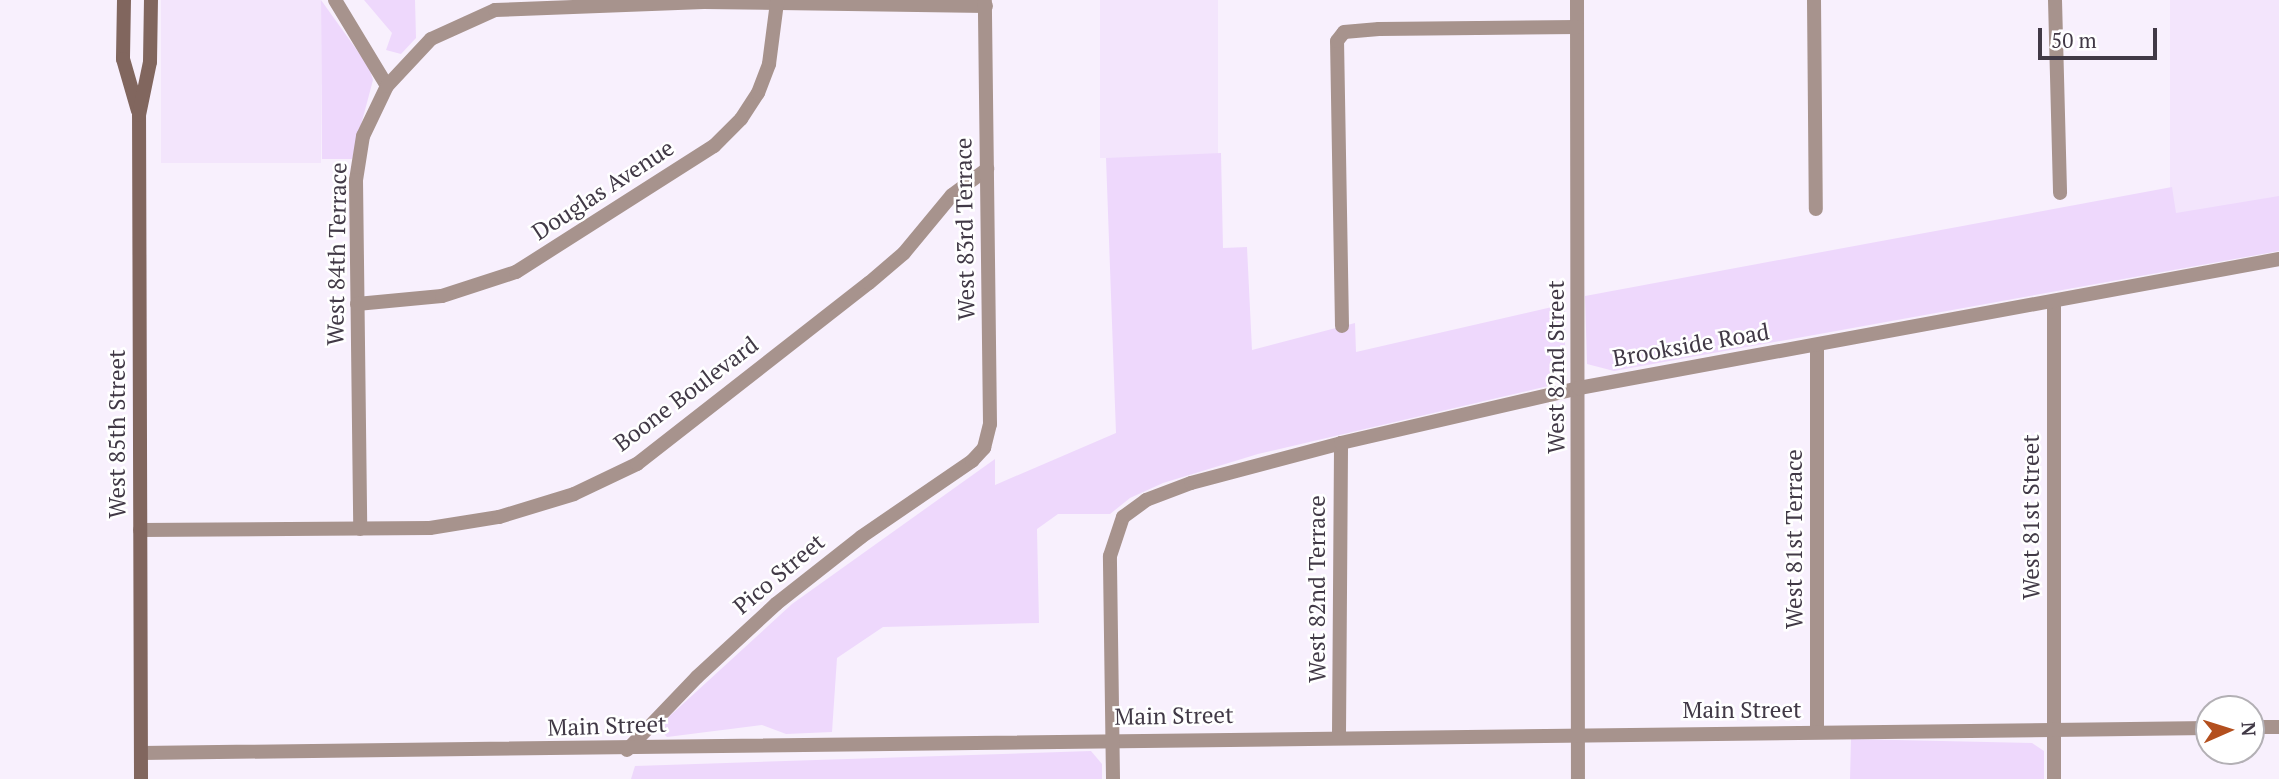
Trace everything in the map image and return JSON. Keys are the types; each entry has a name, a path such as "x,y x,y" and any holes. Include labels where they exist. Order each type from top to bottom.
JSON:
{"main road":[{"name":"West 85th Street","path":"124,0 123,59 139,115"},
{"name":"West 85th Street","path":"141,779 139,115 150,62 151,0"}],"street":[{"path":"335,0 387,86"},
{"name":"West 82nd Street","path":"1577,0 1578,779"},
{"path":"1814,0 1816,209"},
{"path":"2055,0 2060,193"},
{"name":"West 84th Terrace","path":"360,529 356,180 363,136 387,86 431,39 495,10 778,2 985,3"},
{"name":"Douglas Avenue","path":"358,303 442,296 516,272 713,146 741,119 758,93 769,64 778,2"},
{"name":"West 83rd Terrace","path":"978,455 990,424 985,3"},
{"path":"1342,326 1337,41 1343,32 1379,29 1577,27"},
{"name":"Boone Boulevard","path":"140,530 430,528 499,517 574,494 637,464 869,283 904,253 952,195 987,169"},
{"name":"Brookside Road","path":"1113,740 1110,556 1123,517 1146,500 1191,483 1341,443 1579,387 2054,303 2279,259"},
{"name":"West 81st Street","path":"2054,303 2054,779"},
{"name":"West 81st Terrace","path":"1816,732 1817,346"},
{"name":"West 82nd Terrace","path":"1339,735 1341,443"},
{"name":"Pico Street","path":"628,750 776,604 861,537 978,455"},
{"name":"Main Street","path":"141,753 628,750 1339,735 2195,728"},
{"path":"1113,740 1113,779"}],"shaded area":[{"path":"161,0 321,0 321,163 161,163"},
{"path":"321,0 369,67 373,80 352,159 322,159"},
{"path":"364,0 415,0 416,38 401,54 386,50 392,33"},
{"path":"1100,0 1218,0 1218,158 1100,158"},
{"path":"2170,0 2279,0 2279,214 2170,214"},
{"path":"1221,153 1223,248 1247,247 1252,350 1355,323 1356,352 1565,304 1565,366 1560,378 1548,386 1258,454 1163,483 1130,498 1110,514 1058,514 1037,529 1039,623 883,627 837,658 832,732 786,734 762,725 667,737 661,731 662,723 792,604 995,459 995,485 1116,433 1106,158"},
{"path":"2172,187 2176,213 2279,196 2279,251 1614,371 1587,364 1585,296"},
{"path":"1851,739 2032,743 2044,751 2044,779 1850,779"},
{"path":"1091,751 1102,764 1102,779 631,779 635,766"}]}
